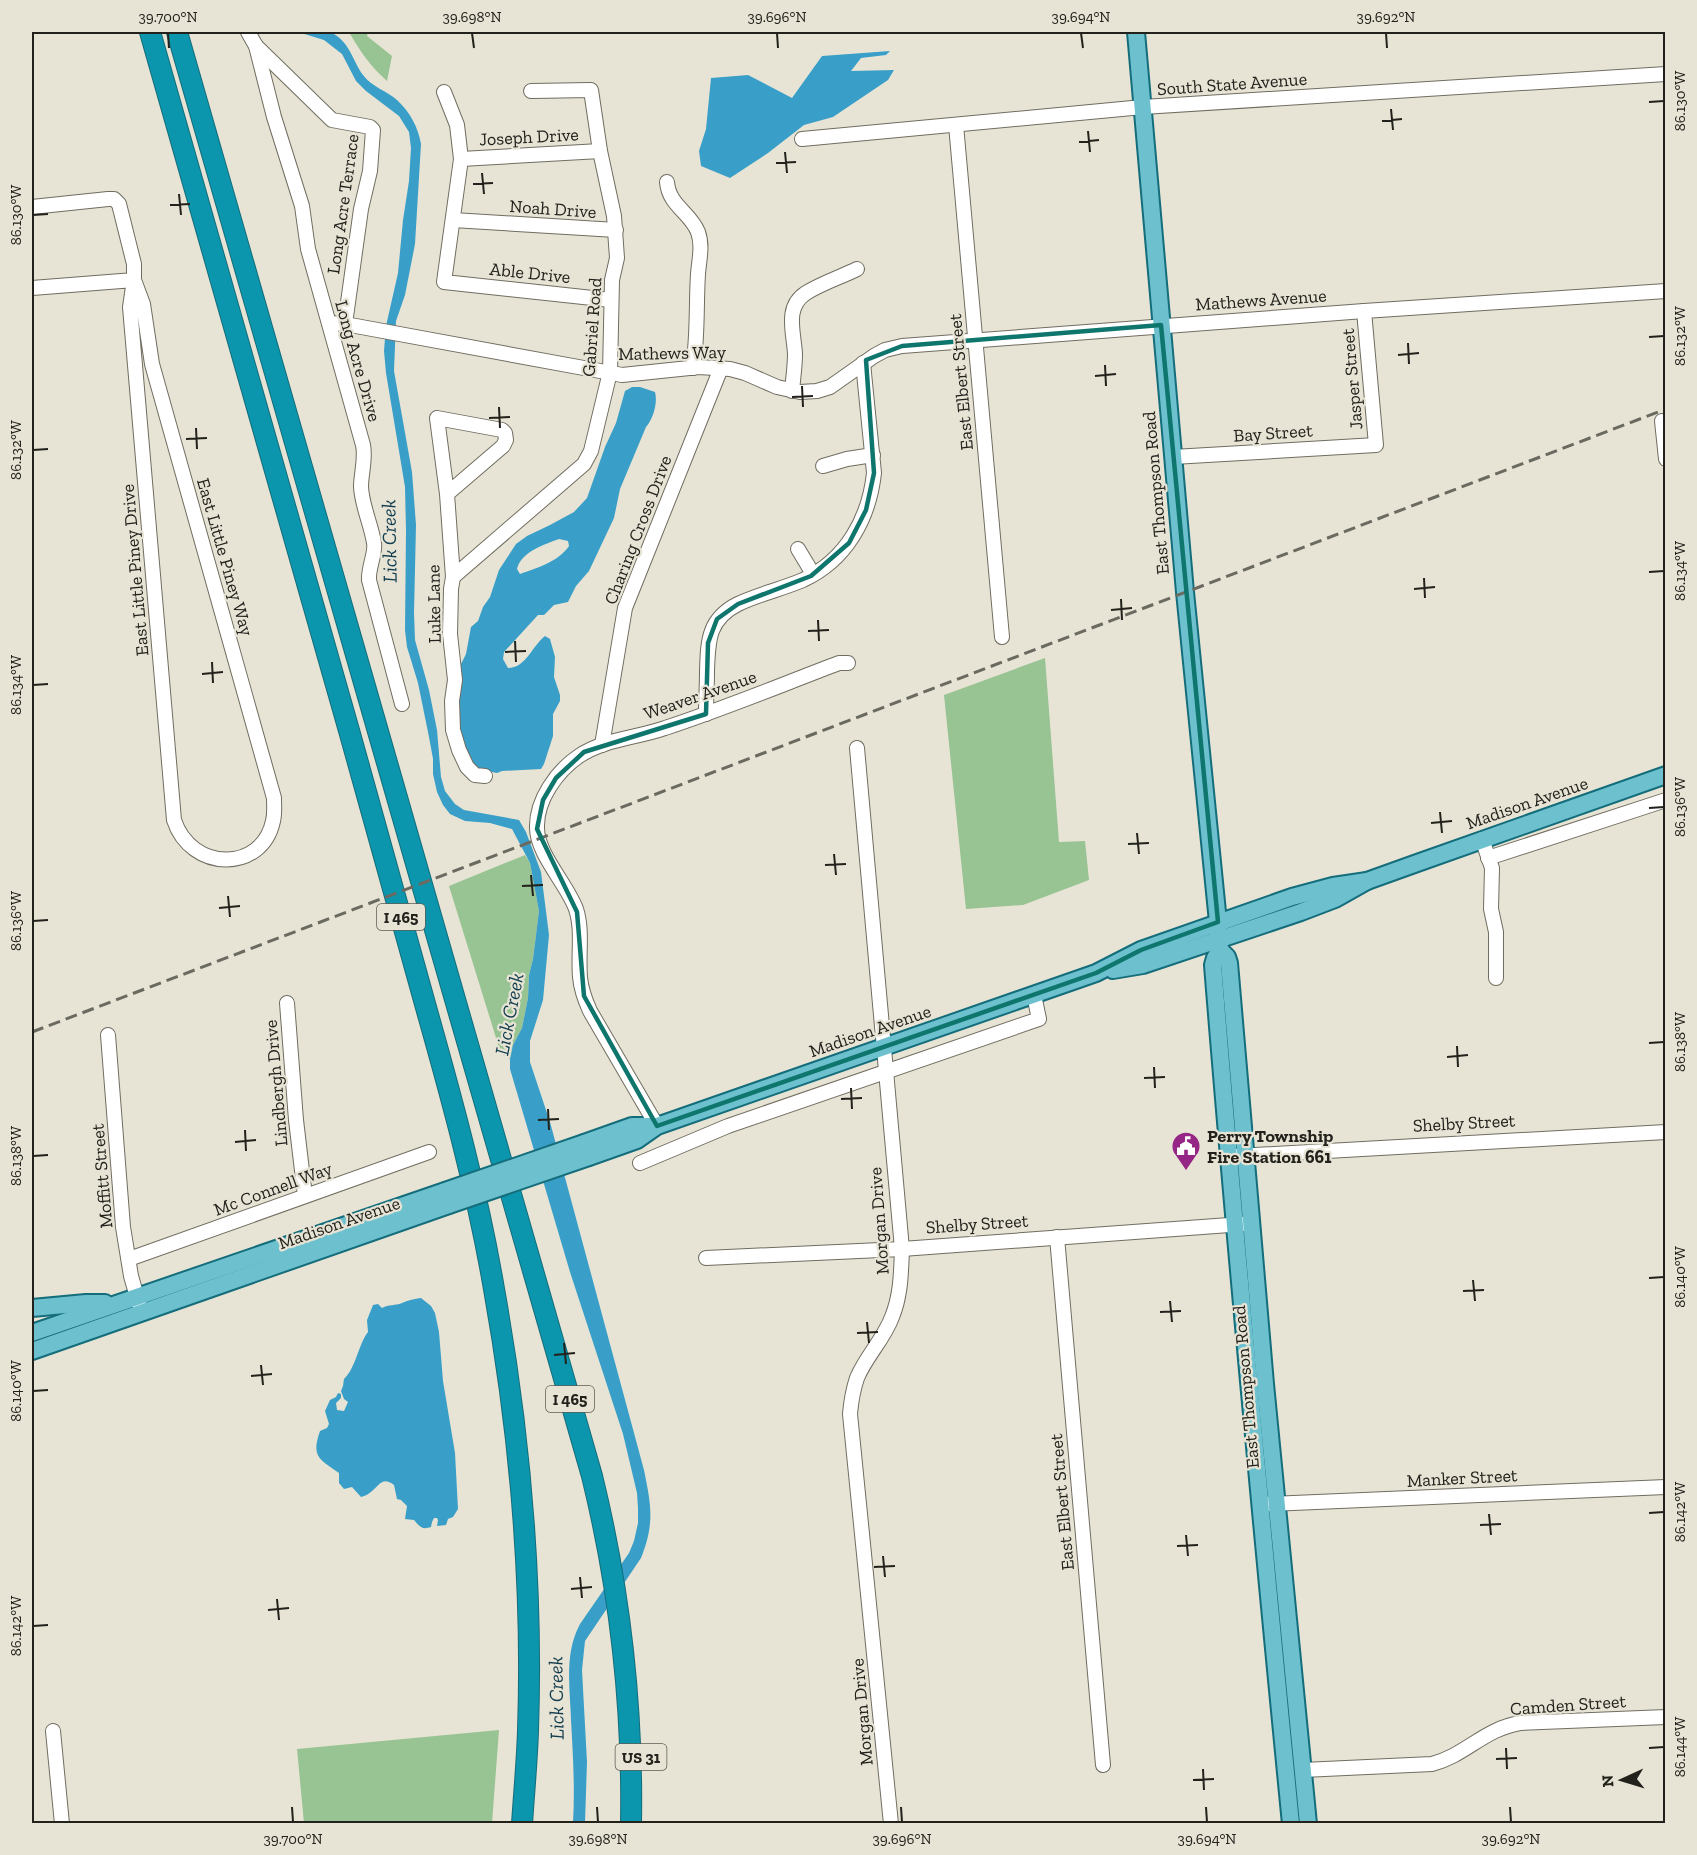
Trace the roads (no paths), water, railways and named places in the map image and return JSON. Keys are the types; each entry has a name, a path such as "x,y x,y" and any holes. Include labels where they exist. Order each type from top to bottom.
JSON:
{"highway":[{"name":"I 465","path":"150,32 460,1128 482,1226 495,1291 508,1379 522,1514 528,1614 529,1692 522,1824"},
{"name":"I 465","path":"177,32 592,1476 607,1541 621,1626 628,1692 631,1824"},
{"name":"US 31","path":"628,1692 641,1754 643,1824"}],"main road":[{"name":"East Thompson Road","path":"1136,32 1185,592 1220,945 1229,963 1246,1155 1243,1224"},
{"name":"Madison Avenue","path":"1096,973 1143,965 1220,945 1317,906 1367,881 1665,775"},
{"name":"Madison Avenue","path":"32,1351 117,1321 139,1305 587,1150 632,1126 657,1126 1034,995 1096,973 1141,950 1218,922 1333,886 1367,881"},
{"name":"East Thompson Road","path":"1220,945 1213,965 1228,1157 1243,1224 1294,1769 1308,1824"},
{"path":"32,1308 86,1303 118,1303"},
{"name":"Madison Avenue","path":"32,1333 118,1303 139,1305"},
{"path":"32,1317 117,1321"},
{"name":"East Thompson Road","path":"1291,1824 1294,1769"}],"street":[{"name":"Long Acre Drive","path":"248,32 256,46 274,117 302,206 308,249 364,449 362,490 374,546 369,580 402,704"},
{"name":"Long Acre Terrace","path":"256,46 332,120 370,127 373,130 370,171 361,209 345,324"},
{"name":"South State Avenue","path":"802,139 1143,107 1665,74"},
{"name":"Gabriel Road","path":"453,577 584,464 591,450 610,372 612,280 617,258 616,231 591,90 531,91"},
{"path":"444,92 457,125 461,159 453,220"},
{"name":"East Elbert Street","path":"956,125 1002,637"},
{"name":"Joseph Drive","path":"461,159 600,151"},
{"path":"666,182 668,194 696,228 701,239 698,276 698,333 693,368"},
{"name":"East Little Piney Way","path":"32,207 114,199 119,204 134,264 134,280 142,304 156,379 274,798 271,829 262,842 248,853 231,859 218,859 207,857 193,849"},
{"name":"Noah Drive","path":"453,220 616,231"},
{"name":"Able Drive","path":"453,220 444,282 611,300"},
{"path":"792,391 795,356 791,320 796,303 806,293 857,269"},
{"path":"32,288 134,280"},
{"name":"East Little Piney Drive","path":"134,280 130,307 174,820 180,836 193,849"},
{"name":"Mathews Avenue","path":"863,363 881,352 898,347 1161,325 1665,291"},
{"name":"Jasper Street","path":"1364,311 1376,445"},
{"name":"Mathews Way","path":"329,323 345,324 622,375 693,368 721,368 742,372 792,391 809,392 826,388 863,363"},
{"path":"706,714 708,643 711,630 717,620 738,604 813,574 840,553 860,526 872,490 874,473 863,363"},
{"name":"Charing Cross Drive","path":"602,745 625,608 721,368"},
{"path":"137,384 156,379"},
{"name":"Luke Lane","path":"447,494 503,446 506,443 506,435 499,429 436,418 447,494 453,577 450,634 455,680 452,701 453,730 467,767 475,775 485,776"},
{"path":"1662,420 1665,459"},
{"name":"Bay Street","path":"1173,457 1376,445"},
{"path":"823,466 873,455"},
{"path":"798,549 813,574"},
{"name":"Weaver Avenue","path":"657,1126 587,1004 580,979 577,912 572,898 552,866 538,835 538,821 543,800 553,781 567,765 584,752 662,729 839,663 848,663"},
{"name":"Morgan Drive","path":"857,748 902,1249 902,1284 895,1309 889,1325 856,1380 850,1414 891,1824"},
{"path":"1488,858 1665,800"},
{"path":"1482,839 1492,868 1491,909 1496,932 1496,978"},
{"path":"640,1163 728,1126 1039,1019 1034,995"},
{"name":"Lindbergh Drive","path":"287,1003 296,1120 305,1196"},
{"name":"Moffitt Street","path":"108,1035 123,1227 139,1305"},
{"name":"Shelby Street","path":"1228,1157 1665,1132"},
{"name":"Mc Connell Way","path":"129,1259 429,1152"},
{"name":"Shelby Street","path":"706,1258 902,1249 1243,1224"},
{"name":"East Elbert Street","path":"1057,1237 1103,1764"},
{"name":"Manker Street","path":"1268,1504 1665,1487"},
{"name":"Camden Street","path":"1294,1769 1432,1764 1461,1753 1490,1732 1520,1723 1665,1717"},
{"path":"53,1731 62,1824"}],"water":[{"name":"Lick Creek","path":"327,31 342,40 367,79 397,100 406,110 420,138 415,244 405,295 396,321 394,371 412,472 416,525 415,640 437,730 441,777 445,791 455,804 464,810 519,820 541,872 549,935 543,1000 530,1041 530,1062 550,1122 644,1470 648,1494 650,1524 641,1558 585,1641 582,1670 587,1762 585,1823 573,1823 574,1772 569,1683 570,1659 580,1624 629,1553 634,1541 638,1523 637,1493 623,1434 570,1272 510,1069 513,1045 522,1028 528,998 529,975 539,911 530,863 512,829 490,823 465,821 450,814 443,805 437,792 418,683 407,647 405,487 384,351 386,326 398,273 409,181 411,148 409,132 399,116 356,81 342,54 324,40 298,32"},
{"path":"890,51 886,55 861,58 851,71 894,70 888,80 833,117 804,125 768,153 730,178 701,166 699,151 706,129 711,78 748,75 792,98 822,56"},
{"path":"632,387 640,387 655,392 656,401 653,415 620,489 614,518 589,571 576,586 568,602 554,605 544,615 538,615 504,652 503,659 508,668 514,667 524,661 545,636 550,639 555,657 554,677 560,701 553,714 553,736 544,764 541,769 497,773 477,769 469,759 460,732 458,695 461,664 466,654 471,627 478,621 490,597 499,570 516,544 574,512 587,498 616,423 625,391","holes":["559,539 568,541 569,546 559,556 547,564 520,574 517,569 519,563 528,553"]},
{"path":"421,1298 431,1306 435,1313 439,1332 443,1381 455,1453 458,1509 453,1517 448,1519 446,1525 437,1526 438,1520 434,1518 431,1527 425,1528 414,1520 405,1519 407,1506 397,1499 394,1485 389,1482 381,1482 367,1495 361,1497 352,1487 344,1489 339,1483 339,1473 322,1460 316,1447 320,1431 327,1428 329,1424 325,1411 330,1400 338,1393 341,1394 341,1398 336,1403 337,1410 344,1411 348,1402 341,1391 344,1379 368,1332 367,1320 373,1305 378,1304 382,1308"}],"railway":[{"path":"32,1032 1666,409"}],"place":[{"name":"Perry Township Fire Station 661","path":"1186,1172"}]}
